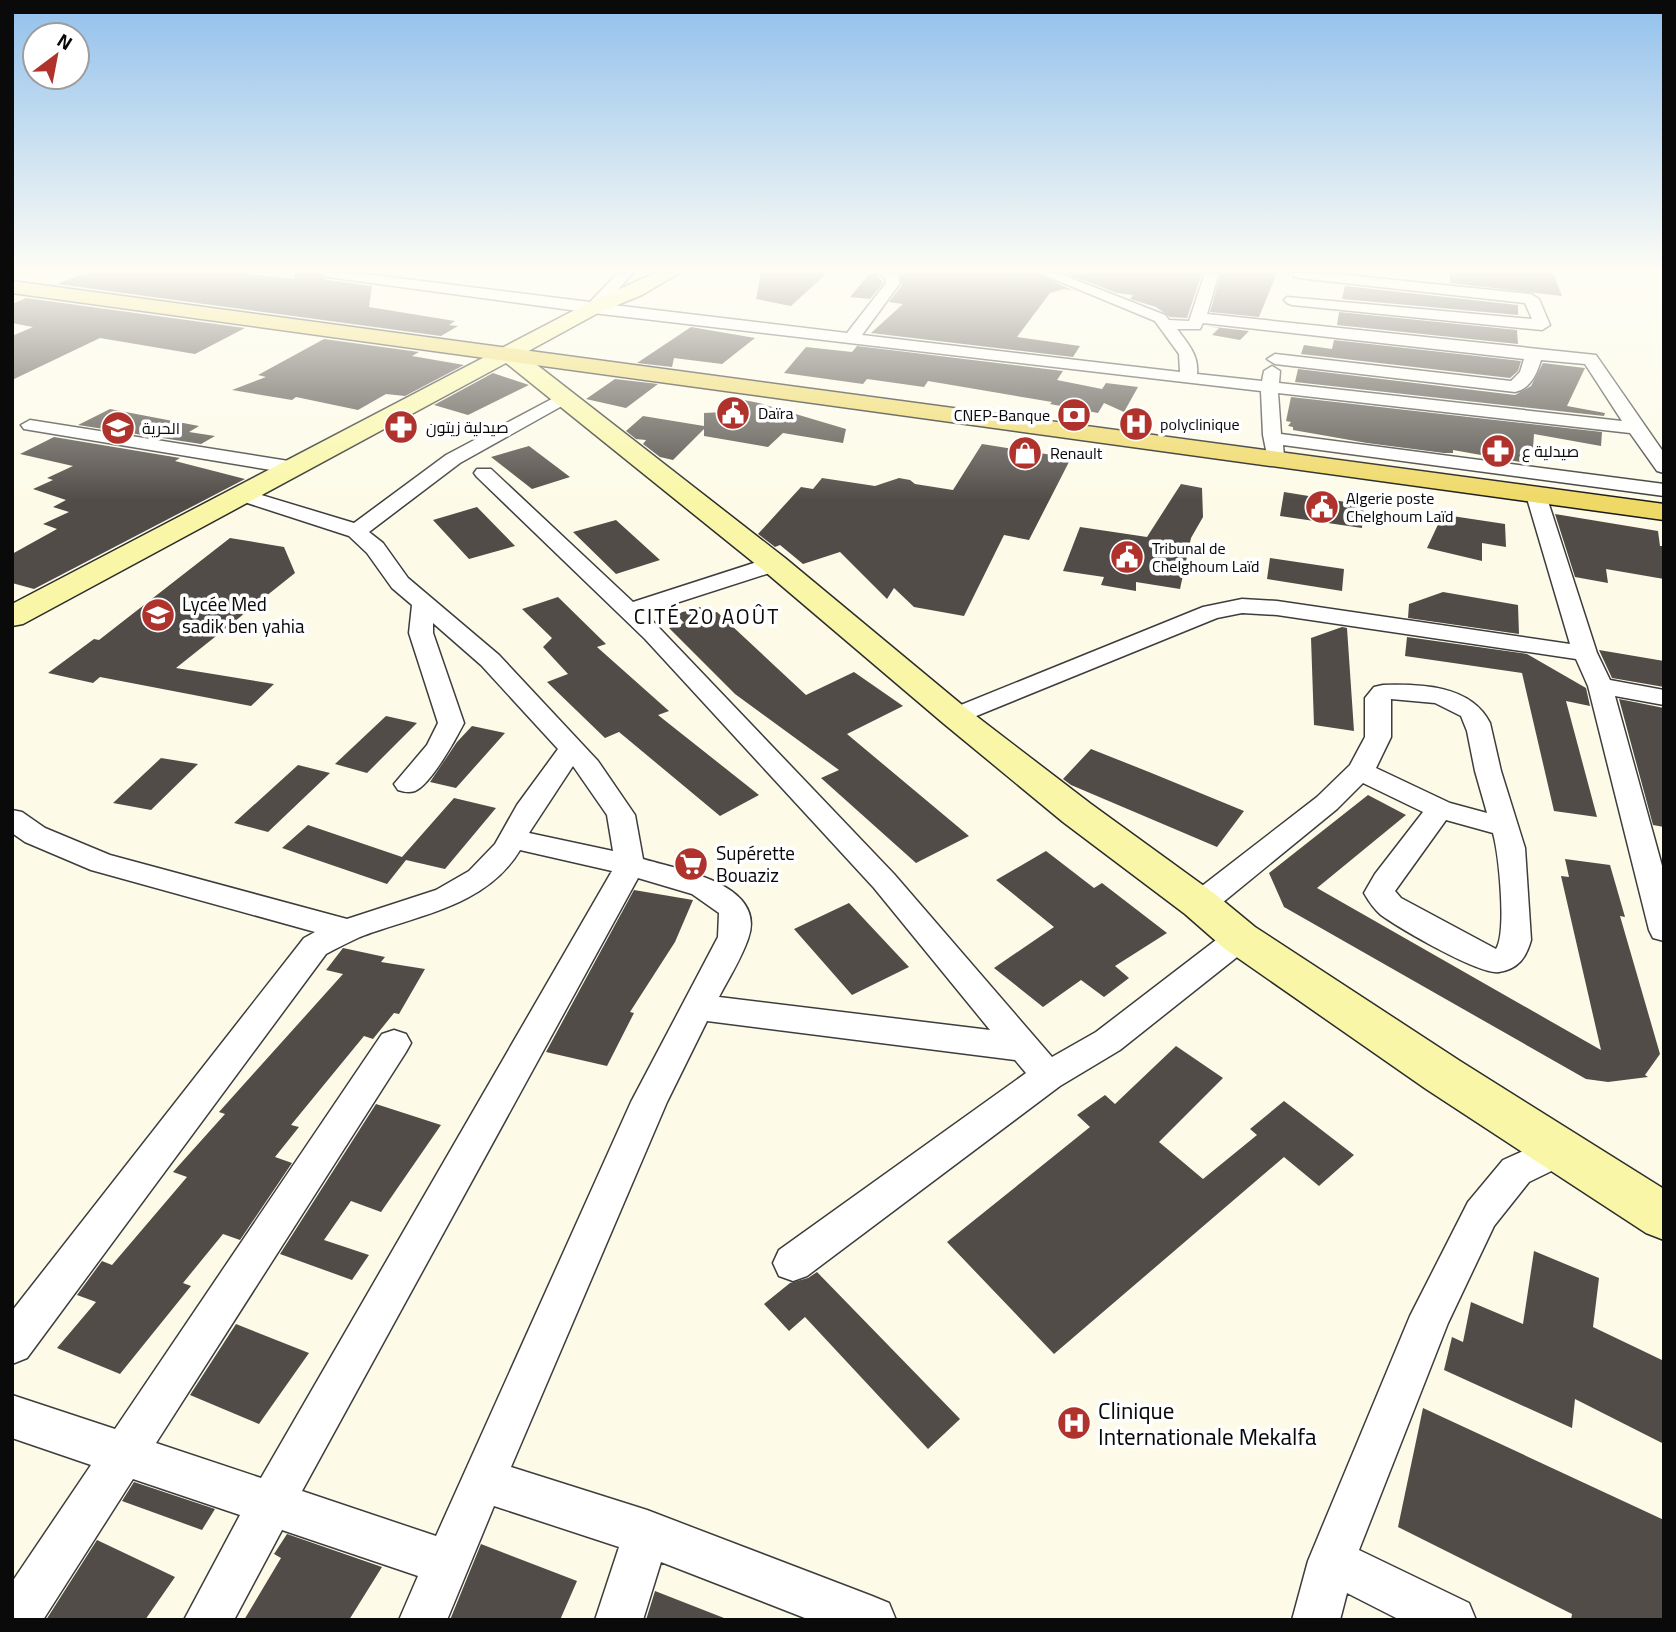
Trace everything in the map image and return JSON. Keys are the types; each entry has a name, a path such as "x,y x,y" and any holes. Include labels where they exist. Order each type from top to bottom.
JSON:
{"main road":[{"path":"473,349 1274,449 1536,495 1664,512"}],"street":[{"path":"12,617 518,349"},
{"path":"952,349 1636,429"},
{"path":"1184,349 1189,363 1188,378"},
{"path":"1278,349 1269,388 1274,449 1664,490"},
{"path":"1480,349 1590,359 1664,467"},
{"path":"509,354 774,564 955,716 1077,813 1200,904 1240,938 1432,1068 1664,1217"},
{"path":"1275,359 1516,387 1528,374 1534,355"},
{"path":"356,532 453,459 563,397"},
{"path":"12,434 21,423 295,468"},
{"path":"484,473 629,611 884,881 1048,1076"},
{"path":"1536,495 1585,653 1600,686 1664,930"},
{"path":"208,1620 630,865 621,815 589,767 489,660 400,583 375,548 356,532 244,496"},
{"path":"629,611 774,564"},
{"path":"408,784 438,748 451,723 421,633 423,604"},
{"path":"955,716 1211,612 1242,606 1277,608 1585,653"},
{"path":"1600,686 1664,698"},
{"path":"1200,904 1327,803 1360,771 1377,747 1380,724 1378,698 1383,692 1449,699 1472,713 1480,725 1481,747 1511,847 1517,929 1516,947 1507,958 1492,961 1390,906 1380,893 1385,881 1440,809"},
{"path":"12,1343 315,946 347,930 447,897 480,878 506,850 527,811 571,749"},
{"path":"1360,771 1440,809 1504,827"},
{"path":"12,819 35,835 101,863 347,930"},
{"path":"423,1620 649,1102 734,937 734,908 703,887 630,865 512,839"},
{"path":"793,1263 1048,1076 1108,1041 1240,938"},
{"path":"698,1007 1024,1048"},
{"path":"15,1620 122,1453 394,1043"},
{"path":"1315,1620 1331,1561 1430,1316 1481,1214 1516,1171 1559,1150"},
{"path":"12,1416 447,1563"},
{"path":"483,1480 647,1533 872,1620"},
{"path":"619,1620 647,1533"},
{"path":"1331,1561 1452,1620"}],"building":[{"path":"12,349 77,349 12,380"},
{"path":"166,349 204,349 195,354"},
{"path":"305,349 398,349 419,352 412,356 464,365 405,396 386,394 358,410 296,397 292,400 232,390 266,377 258,375"},
{"path":"658,349 741,349 722,364 674,358 672,367 637,363"},
{"path":"804,349 852,352 854,349 883,349 1063,371 1057,380 1102,389 1106,383 1138,387 1124,412 1104,403 1098,413 1050,404 1052,402 928,381 924,387 867,379 863,384 784,373"},
{"path":"1007,349 1078,349 1073,357"},
{"path":"1303,349 1416,349 1521,361 1518,371 1510,378 1301,354"},
{"path":"1543,363 1585,368 1567,406 1605,413 1604,416 1295,382 1298,369 1515,395 1531,386"},
{"path":"493,373 529,385 468,415 434,405"},
{"path":"615,379 658,384 626,408 586,399"},
{"path":"1291,397 1602,432 1601,446 1534,434 1532,464 1453,450 1453,453 1444,453 1367,443 1293,430 1293,427 1288,426 1291,422 1286,421"},
{"path":"739,399 846,429 843,443 783,433 768,447 704,436 704,429 673,460 660,457 643,444 646,440 636,439 626,431 643,416 704,426 704,413 724,412"},
{"path":"110,409 199,426 189,432 215,436 201,444 78,425"},
{"path":"54,437 180,458 175,461 245,479 34,589 12,583 12,554 57,529 43,524 69,512 53,507 66,500 33,489 53,480 47,478 73,466 20,454"},
{"path":"982,444 1071,458 1029,540 1004,535 964,616 914,607 894,588 887,599 840,552 803,564 780,545 775,547 758,534 801,487 813,489 822,478 875,486 899,478 915,484 953,490"},
{"path":"529,446 570,477 532,489 491,457"},
{"name":"Tribunal de Chelghoum Laïd","path":"1181,484 1202,488 1203,517 1191,538 1180,589 1136,582 1136,591 1101,585 1104,577 1063,571 1080,527 1147,537"},
{"name":"Algerie poste Chelghoum Laïd","path":"1284,492 1364,505 1362,528 1280,516"},
{"path":"477,507 515,546 469,559 433,520"},
{"path":"1555,514 1658,531 1660,546 1664,546 1664,579 1606,569 1608,583 1575,577"},
{"path":"1452,516 1505,524 1506,547 1482,543 1482,561 1427,548 1441,518 1452,519"},
{"path":"616,520 660,560 616,574 573,532"},
{"path":"230,538 284,547 295,573 176,668 274,684 251,706 100,677 93,683 48,673 94,639 99,640"},
{"path":"1270,558 1344,569 1342,591 1267,579"},
{"path":"1443,592 1518,605 1519,634 1408,618 1409,604"},
{"path":"558,597 606,644 597,647 669,711 658,715 759,795 720,816 619,732 605,738 547,682 568,674 543,647 552,638 522,609"},
{"path":"700,607 708,615 717,612 806,695 854,672 903,706 847,734 969,836 916,863 821,778 839,770 735,694 669,628 684,623 676,614"},
{"path":"1342,627 1347,628 1354,731 1314,725 1311,638"},
{"path":"1407,637 1527,654 1586,688 1590,706 1566,701 1597,817 1554,811 1522,673 1405,656"},
{"path":"1599,650 1664,661 1664,687 1612,678"},
{"path":"1619,699 1664,708 1664,827 1653,825"},
{"path":"386,716 417,723 367,773 335,764"},
{"path":"472,726 505,733 456,788 430,782 457,742"},
{"path":"1091,749 1244,811 1217,847 1071,785 1063,779"},
{"path":"161,758 198,764 151,810 113,803"},
{"path":"298,765 330,773 268,832 234,823"},
{"path":"1368,795 1406,815 1317,888 1601,1050 1561,876 1569,877 1565,859 1610,865 1625,917 1620,916 1660,1054 1645,1075 1648,1077 1608,1082 1586,1079 1284,907 1269,873"},
{"path":"454,798 496,808 445,869 406,860 387,884 282,848 308,825 402,857"},
{"path":"1046,851 1094,888 1102,883 1167,933 1115,966 1129,978 1104,997 1081,980 1043,1007 994,968 1054,927 996,880"},
{"path":"634,890 693,900 675,942 630,1012 634,1013 607,1066 546,1052"},
{"path":"849,903 909,967 852,995 794,929"},
{"path":"343,948 385,957 381,962 425,969 399,1014 394,1013 373,1039 364,1036 291,1125 299,1127 275,1157 292,1163 240,1240 223,1234 183,1283 191,1286 120,1374 57,1348 96,1302 77,1295 102,1261 112,1265 187,1177 173,1172 225,1114 219,1112 343,974 326,970"},
{"path":"1176,1046 1223,1078 1159,1142 1203,1179 1257,1135 1250,1129 1284,1101 1354,1155 1319,1186 1284,1157 1054,1354 947,1242 1090,1127 1077,1115 1105,1095 1115,1104"},
{"path":"376,1104 441,1125 381,1212 351,1201 324,1240 369,1255 352,1280 280,1254"},
{"path":"1534,1251 1599,1278 1593,1327 1664,1361 1664,1444 1575,1399 1572,1428 1444,1370 1452,1337 1463,1342 1471,1302 1523,1324"},
{"path":"817,1272 960,1419 928,1449 805,1317 789,1331 764,1304 790,1283 808,1278"},
{"path":"236,1324 309,1353 259,1424 190,1395"},
{"path":"1423,1408 1664,1520 1664,1620 1571,1620 1572,1614 1398,1527"},
{"path":"134,1482 215,1509 202,1530 122,1501"},
{"path":"287,1534 382,1567 349,1620 244,1620 281,1558 274,1554"},
{"path":"97,1540 175,1577 145,1620 46,1620"},
{"path":"481,1544 577,1581 560,1620 450,1620"},
{"path":"655,1591 724,1618 724,1620 646,1620"}],"place":[{"name":"Daïra","path":"733,413"},
{"name":"CNEP-Banque","path":"1074,415"},
{"name":"polyclinique","path":"1136,424"},
{"name":"صيدلية زيتون","path":"401,427"},
{"name":"الحرية","path":"118,428"},
{"name":"صيدلية ع","path":"1498,451"},
{"name":"Renault","path":"1025,453"},
{"name":"Algerie poste Chelghoum Laïd","path":"1322,507"},
{"name":"Tribunal de Chelghoum Laïd","path":"1127,557"},
{"name":"Lycée Med sadik ben yahia","path":"158,615"},
{"name":"Supérette Bouaziz","path":"691,864"},
{"name":"Clinique Internationale Mekalfa","path":"1074,1423"}],"district":[{"name":"CITÉ 20 AOÛT","path":"707,616"}]}
